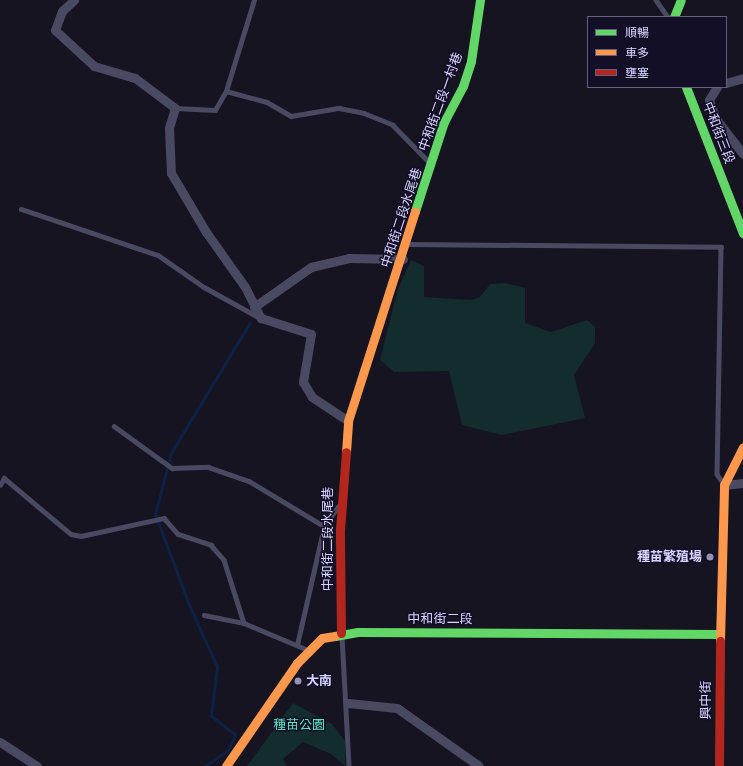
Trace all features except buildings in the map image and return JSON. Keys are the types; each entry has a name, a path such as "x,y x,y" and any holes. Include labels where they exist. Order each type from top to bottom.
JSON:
{"main road":[{"name":"中和街二段一村巷","path":"432,166 444,122 463,86 471,61 480,0"},
{"path":"674,16 681,0"},
{"name":"中和街三段","path":"686,88 743,233"},
{"name":"中和街二段水尾巷","path":"342,634 341,503 348,421 408,244 432,166"},
{"path":"720,634 724,484 743,447"},
{"name":"中和街二段","path":"226,766 308,650 322,638 342,634 720,634"},
{"name":"興中街","path":"719,766 720,634"}],"street":[{"path":"74,0 62,11 55,30 94,66 135,78 175,108 169,128 172,173 206,232 245,287 261,318 311,334 302,382 312,397 348,421"},
{"path":"727,83 741,80"},
{"name":"中和街三段","path":"716,88 709,100 716,119 743,154"},
{"path":"254,307 311,267 349,258 403,259"},
{"path":"724,484 743,483"},
{"path":"348,703 396,708 412,715 443,744 479,766"},
{"path":"0,742 37,766"}],"lane":[{"path":"175,108 215,110 226,91 254,0"},
{"path":"656,0 667,16"},
{"name":"中和街二段水尾巷","path":"226,91 267,102 291,116 340,108 364,113 394,125 432,166"},
{"path":"21,209 158,255 210,291 261,318"},
{"path":"408,244 721,247 717,474 724,484"},
{"path":"114,426 172,468 208,467 249,481 324,526"},
{"path":"0,485 4,478 71,534 82,536 164,518 178,534 212,546 224,560 244,623"},
{"path":"297,645 324,526 341,503"},
{"path":"204,615 244,623 308,650"},
{"path":"342,634 348,703 349,766"}],"green space":[{"path":"411,260 424,266 424,297 472,300 480,297 490,284 505,283 525,288 525,323 551,332 587,320 595,327 595,343 574,375 585,418 502,435 462,425 449,371 394,372 380,360 398,289"},
{"name":"種苗公園","path":"293,703 332,724 345,741 345,766 331,754 303,742 283,759 287,766 247,766"}],"waterway":[{"path":"205,766 228,750 235,735 211,716 217,667 189,605 155,514 171,453 249,324"}],"traffic: fast":[{"path":"415,211 444,122 463,86 471,61 480,0"},
{"path":"674,16 681,0"},
{"path":"686,88 743,233"},
{"path":"335,636 358,632 720,634"}],"traffic: slow":[{"path":"346,452 348,421 415,211"},
{"path":"720,641 724,485 743,447"},
{"path":"226,766 297,663 322,638 335,636"}],"traffic: jam":[{"path":"341,633 340,530 346,452"},
{"path":"719,766 720,641"}],"place":[{"name":"種苗繁殖場","path":"710,557"},
{"name":"大南","path":"298,681"}]}
